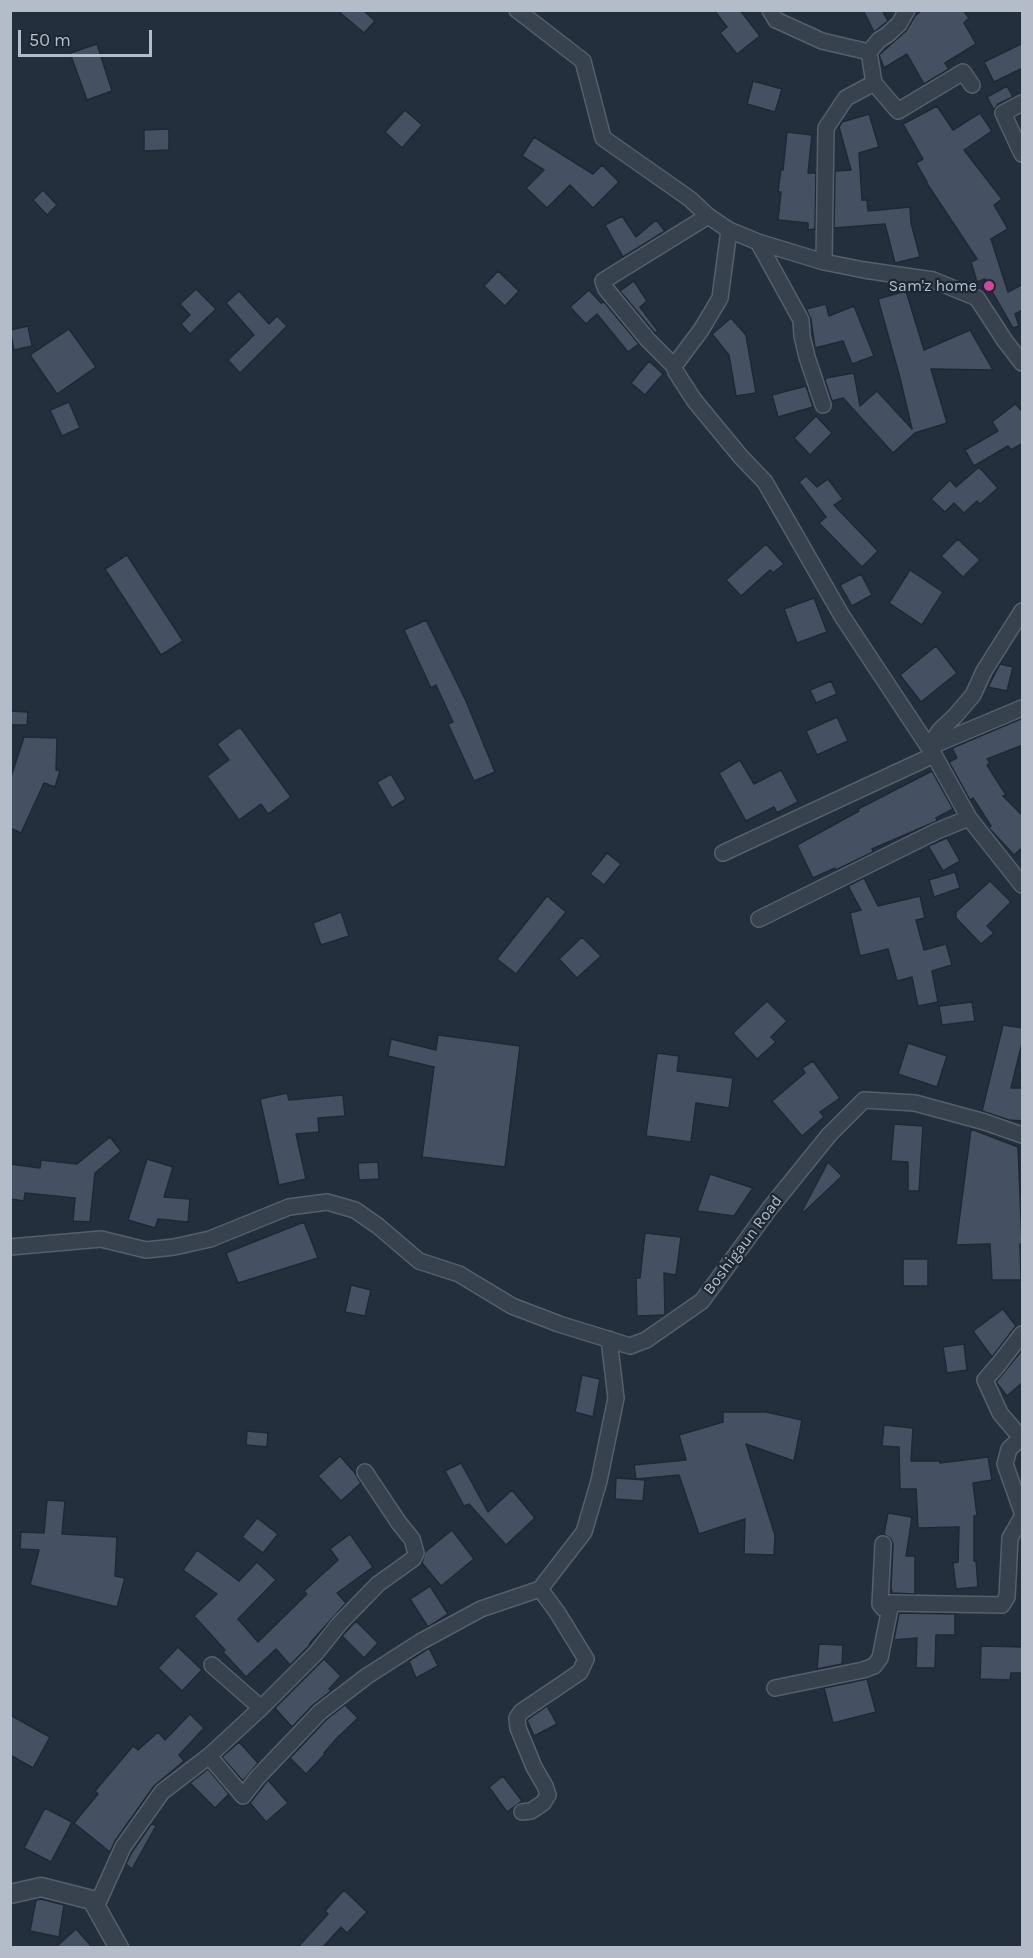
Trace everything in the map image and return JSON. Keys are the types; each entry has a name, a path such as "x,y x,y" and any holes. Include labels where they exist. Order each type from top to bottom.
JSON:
{"street":[{"path":"517,10 583,61 603,138 690,199 708,216 729,230 758,242 824,262 933,280 978,298 1005,341 1023,363"},
{"path":"770,10 776,20 822,41 868,52"},
{"path":"868,52 899,24 907,10"},
{"path":"868,52 874,83 898,111 963,72 972,85"},
{"path":"824,262 826,129 846,98 874,83"},
{"path":"1023,103 1003,113 1023,154"},
{"path":"708,216 603,281 606,289 648,340 674,366 694,400 765,482 842,616 932,751 969,818 1023,885"},
{"path":"674,366 701,330 720,298 729,230"},
{"path":"758,242 801,320 807,357 823,405"},
{"path":"932,751 940,730 973,695 984,671 1023,611"},
{"path":"723,853 1023,708"},
{"path":"759,919 854,871 969,818"},
{"name":"Boshigaun Road","path":"10,1247 101,1239 146,1250 174,1247 210,1239 289,1207 327,1202 355,1210 378,1226 419,1262 459,1274 512,1306 630,1346 646,1340 702,1301 770,1208 829,1135 864,1100 915,1103 985,1122 1023,1136"},
{"path":"1023,1334 985,1380 1000,1413 1022,1438 1009,1449 1005,1464 1023,1512"},
{"path":"208,1756 243,1796 257,1778 320,1712 367,1676 420,1642 481,1609 540,1589 584,1532 616,1398 609,1339"},
{"path":"10,1894 41,1887 92,1900 97,1905 123,1847 162,1792 208,1756 261,1708 316,1653 340,1623 378,1584 412,1559 416,1553 412,1539 365,1472"},
{"path":"883,1544 879,1604 883,1608 891,1603 1002,1605 1007,1597 1010,1538 1023,1517"},
{"path":"522,1812 531,1811 543,1803 548,1795 518,1728 517,1718 580,1672 586,1659 540,1589"},
{"path":"775,1688 874,1666 880,1658 891,1603"},
{"path":"212,1665 261,1708"},
{"path":"92,1900 119,1947"}],"building":[{"path":"337,10 363,10 375,21 364,33"},
{"path":"714,10 740,10 760,36 737,54 720,33 727,27"},
{"path":"863,10 882,10 888,21 874,32"},
{"path":"922,10 963,10 969,18 964,23 976,44 945,63 949,69 924,84 907,54 884,68 879,55 906,31 915,16"},
{"path":"1023,43 1023,68 994,82 984,62"},
{"path":"97,44 112,91 87,100 70,53"},
{"path":"753,81 782,89 775,112 747,104"},
{"path":"1007,86 1013,97 998,104 994,110 987,97"},
{"path":"937,106 953,130 980,113 992,131 964,150 1002,199 994,205 1008,229 991,239 1008,292 1023,284 1023,310 1015,314 1019,326 1013,328 985,279 977,282 971,262 977,259 916,163 923,159 903,124"},
{"path":"405,110 422,125 402,148 385,132"},
{"path":"869,114 879,147 859,153 862,200 867,200 868,211 910,207 911,223 920,257 895,263 885,224 834,228 835,171 851,170 839,127 842,122"},
{"path":"169,129 169,150 144,151 144,130"},
{"path":"787,132 812,135 808,173 816,173 815,229 808,230 808,223 778,220 781,192 778,192"},
{"path":"534,137 593,174 602,165 619,182 593,208 570,185 547,208 526,188 544,170 522,156"},
{"path":"43,190 57,205 47,215 33,200"},
{"path":"622,216 636,237 656,220 665,231 623,257 605,225"},
{"path":"498,271 519,291 505,306 484,286"},
{"path":"634,281 647,301 640,307 658,331 655,333 620,291"},
{"path":"196,289 216,309 190,334 181,324 190,315 180,304"},
{"path":"589,290 601,303 604,302 639,344 628,352 597,314 586,324 570,307"},
{"path":"239,291 269,324 277,316 287,326 240,373 228,360 254,335 226,303"},
{"path":"906,291 924,350 970,330 993,370 931,369 947,423 915,433 893,453 843,398 832,401 825,380 854,373 860,406 877,391 912,429 878,299"},
{"path":"826,304 829,316 854,306 874,356 852,364 843,341 815,348 811,319 806,309"},
{"path":"731,318 746,335 756,393 736,396 729,355 712,334"},
{"path":"28,326 32,346 14,350 10,330"},
{"path":"69,329 96,367 57,394 30,355"},
{"path":"649,361 663,374 645,395 631,383"},
{"path":"806,386 813,407 778,417 772,395"},
{"path":"69,402 80,428 62,436 50,410"},
{"path":"1015,404 1023,412 1023,443 1011,450 1008,446 974,466 965,450 998,431 992,422"},
{"path":"816,416 832,433 810,455 794,438"},
{"path":"979,467 998,488 980,504 977,501 964,513 954,503 945,512 931,499 950,480 956,487"},
{"path":"806,476 817,487 828,479 843,499 834,505 878,551 862,567 819,523 826,517 799,482"},
{"path":"958,539 980,560 963,577 941,556"},
{"path":"766,544 784,564 773,573 770,570 741,596 726,580"},
{"path":"127,555 183,641 161,655 105,569"},
{"path":"910,570 943,592 922,625 889,603"},
{"path":"861,574 872,595 852,606 840,585"},
{"path":"814,598 827,632 797,643 784,609"},
{"path":"426,620 466,701 495,772 474,781 448,724 453,722 436,685 431,688 404,630"},
{"path":"936,646 957,673 921,702 900,675"},
{"path":"1000,664 1013,667 1007,691 988,687"},
{"path":"831,681 837,694 816,703 810,690"},
{"path":"10,711 28,712 27,725 10,725"},
{"path":"837,717 848,741 817,755 806,731"},
{"path":"1023,718 1023,745 987,759 990,763 987,765 1006,795 1003,796 1023,816 1023,847 1014,855 989,828 991,826 973,798 970,800 949,762 957,758 952,748"},
{"path":"240,727 291,797 268,814 261,804 239,820 207,776 229,760 217,744"},
{"path":"24,737 57,738 56,770 60,771 55,787 44,783 21,833 10,828 10,780"},
{"path":"740,760 754,784 781,770 798,802 777,813 774,807 746,821 719,773"},
{"path":"932,771 953,809 936,818 937,821 872,849 873,852 836,870 835,868 813,878 797,845 859,811 858,809"},
{"path":"391,774 406,799 392,808 377,782"},
{"path":"947,838 960,861 943,871 928,846"},
{"path":"607,853 621,864 604,885 590,874"},
{"path":"955,872 960,888 934,897 929,880"},
{"path":"864,878 878,906 920,896 925,918 916,920 924,950 946,944 952,965 932,971 938,1002 918,1006 912,977 897,981 888,949 860,956 850,913 861,910 848,886"},
{"path":"990,881 1011,902 987,926 994,933 981,944 956,918 956,912"},
{"path":"547,896 566,912 516,974 497,959"},
{"path":"341,912 349,936 321,945 313,923"},
{"path":"582,937 601,956 577,978 559,959"},
{"path":"767,1001 787,1021 771,1037 776,1042 757,1059 733,1033"},
{"path":"972,1002 975,1021 942,1025 939,1006"},
{"path":"1003,1025 1023,1028 1023,1039 1011,1088 1023,1088 1023,1121 1009,1120 982,1111"},
{"path":"438,1035 520,1046 505,1167 422,1157 434,1067 388,1056 391,1039 436,1050"},
{"path":"908,1043 947,1056 937,1087 898,1074"},
{"path":"657,1053 679,1056 677,1071 733,1078 729,1108 696,1103 691,1142 646,1136"},
{"path":"813,1061 840,1098 820,1112 824,1117 802,1136 772,1101 805,1073 802,1068"},
{"path":"287,1093 289,1100 343,1095 345,1116 318,1118 319,1132 296,1134 306,1179 279,1185 260,1099"},
{"path":"894,1124 923,1126 919,1191 908,1191 908,1162 891,1161"},
{"path":"971,1129 1018,1147 1022,1244 1020,1244 1021,1280 992,1280 990,1244 956,1245"},
{"path":"110,1137 121,1151 95,1173 90,1222 73,1221 75,1198 25,1193 24,1201 10,1199 10,1164 40,1168 41,1160 77,1164"},
{"path":"147,1159 173,1167 164,1197 190,1199 188,1222 158,1219 155,1228 128,1220"},
{"path":"378,1162 379,1179 359,1180 358,1163"},
{"path":"828,1162 842,1176 804,1212 802,1211"},
{"path":"710,1174 753,1188 734,1216 697,1211"},
{"path":"304,1222 318,1258 238,1283 226,1253"},
{"path":"645,1233 681,1237 676,1275 664,1273 665,1315 637,1316 636,1278 640,1278"},
{"path":"903,1259 928,1259 928,1286 903,1286"},
{"path":"351,1285 371,1290 365,1316 345,1312"},
{"path":"1003,1309 1016,1326 992,1357 973,1331"},
{"path":"964,1344 967,1370 947,1373 943,1347"},
{"path":"1023,1349 1023,1382 1007,1396 996,1382"},
{"path":"582,1375 600,1379 593,1417 575,1412"},
{"path":"723,1412 766,1412 802,1420 794,1461 746,1444 775,1535 774,1555 744,1554 745,1519 699,1534 679,1475 636,1479 634,1465 686,1460 679,1435 723,1422"},
{"path":"884,1425 913,1428 911,1461 940,1461 940,1463 988,1457 992,1480 973,1483 977,1516 974,1516 974,1561 976,1561 978,1587 956,1589 953,1563 958,1562 959,1527 918,1528 916,1489 900,1489 899,1447 882,1446"},
{"path":"247,1431 268,1433 267,1447 246,1445"},
{"path":"340,1456 361,1483 341,1501 318,1476"},
{"path":"461,1463 488,1512 512,1490 535,1518 506,1545 469,1504 464,1506 445,1471"},
{"path":"616,1478 645,1480 643,1501 615,1499"},
{"path":"47,1500 65,1501 62,1534 117,1537 115,1576 125,1578 117,1607 30,1585 39,1550 20,1549 21,1532 44,1533"},
{"path":"888,1513 912,1517 906,1556 915,1556 915,1594 892,1593 893,1544 891,1539 884,1534"},
{"path":"257,1518 278,1534 263,1553 242,1537"},
{"path":"452,1530 474,1559 441,1586 422,1563 425,1552"},
{"path":"350,1534 373,1567 337,1593 346,1603 290,1665 276,1649 246,1677 194,1616 217,1594 183,1570 197,1550 239,1581 257,1562 276,1580 238,1619 258,1642 307,1594 304,1591 338,1560 330,1549"},
{"path":"430,1586 448,1614 428,1627 410,1599"},
{"path":"899,1613 955,1614 955,1635 936,1635 935,1668 916,1668 917,1638 894,1640"},
{"path":"356,1621 378,1643 364,1658 342,1636"},
{"path":"819,1644 843,1645 842,1664 817,1669"},
{"path":"981,1646 1023,1647 1023,1673 1011,1673 1010,1680 980,1679"},
{"path":"178,1647 202,1670 182,1691 158,1668"},
{"path":"429,1648 438,1666 416,1678 409,1661"},
{"path":"324,1659 341,1676 329,1689 331,1691 313,1705 292,1727 275,1708"},
{"path":"867,1679 876,1712 833,1723 824,1688"},
{"path":"345,1705 358,1718 306,1774 290,1758 327,1719"},
{"path":"547,1706 557,1724 534,1736 527,1720"},
{"path":"190,1714 204,1728 179,1755 184,1761 154,1786 115,1841 110,1852 74,1823 98,1794 95,1791 133,1746 138,1750 158,1732 165,1740"},
{"path":"10,1715 50,1737 33,1768 10,1755"},
{"path":"239,1742 258,1763 243,1781 222,1757"},
{"path":"208,1769 229,1794 215,1808 190,1783"},
{"path":"503,1776 522,1801 507,1812 489,1787"},
{"path":"268,1780 288,1803 266,1822 250,1803"},
{"path":"45,1808 72,1822 51,1862 24,1848"},
{"path":"152,1823 156,1826 132,1869 126,1864"},
{"path":"344,1890 367,1912 347,1933 341,1927 323,1947 298,1947 328,1914 325,1911"},
{"path":"41,1899 64,1905 59,1937 30,1931 36,1900"},
{"path":"76,1929 92,1947 56,1947"}],"place":[{"name":"Sam'z home","path":"989,286"}]}
